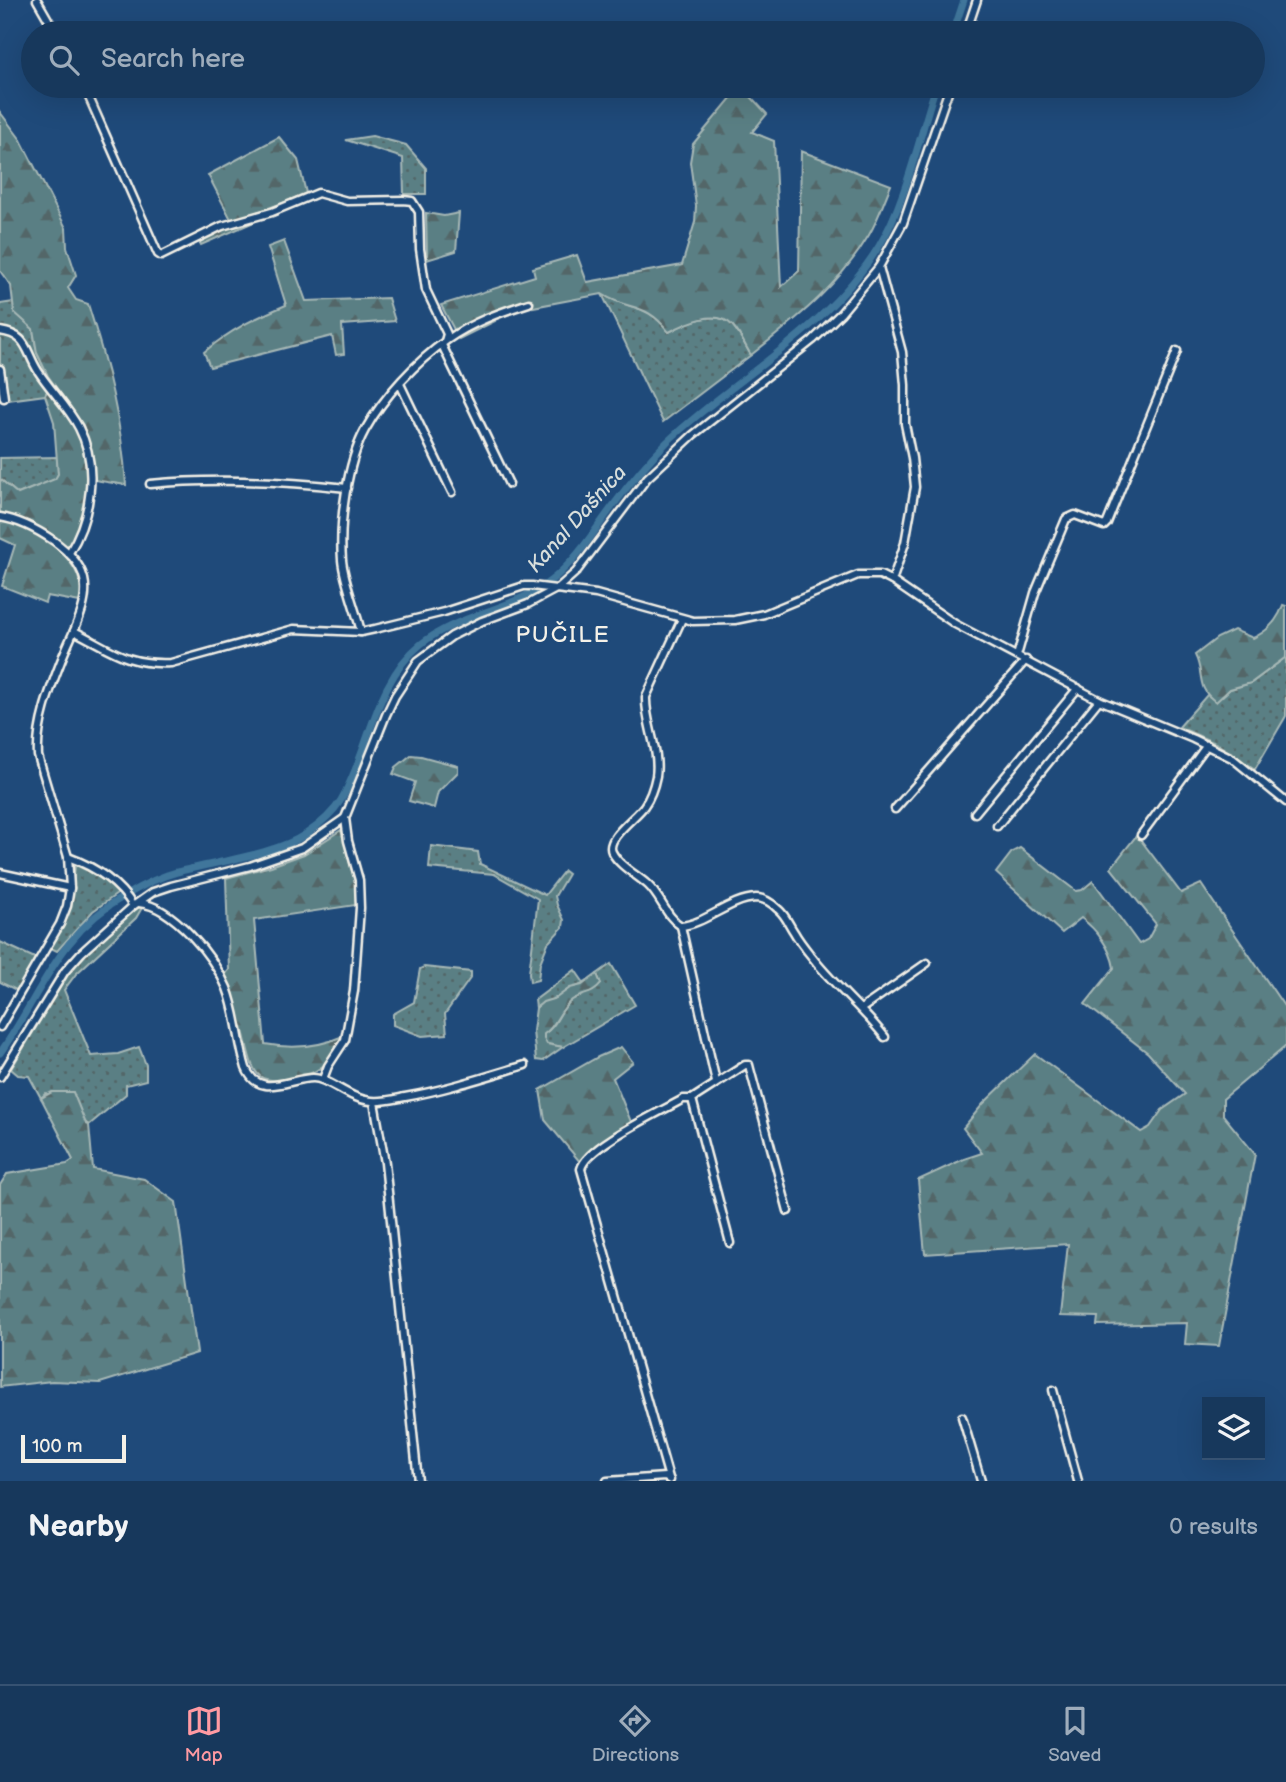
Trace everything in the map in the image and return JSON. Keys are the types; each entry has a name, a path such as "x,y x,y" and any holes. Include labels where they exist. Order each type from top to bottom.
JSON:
{"street":[{"path":"37,0 49,21"},
{"path":"970,21 977,0"},
{"path":"89,98 161,256 222,226 272,212 318,193 347,201 412,201 419,212 420,249 426,290 447,334 444,343 509,484"},
{"path":"323,1079 345,1040 354,991 360,908 359,880 348,841 345,818 395,696 418,661 452,636 482,621 528,604 576,572 647,478 693,435 813,341 841,313 879,267 903,223 946,98"},
{"path":"879,267 902,352 905,424 915,487 905,543 892,581"},
{"path":"361,632 342,561 347,488 357,448 365,430 400,383 444,343 490,316 529,303"},
{"path":"0,331 15,333 20,338 40,374 70,412 85,443 89,460 89,493 77,540 69,553"},
{"path":"1017,656 1035,593 1066,519 1076,514 1100,525 1108,523 1177,351"},
{"path":"0,369 4,398"},
{"path":"400,383 452,492"},
{"path":"150,484 221,481 306,483 347,488"},
{"path":"0,517 12,519 35,530 69,553 84,578 85,591 37,740 38,756 68,857 70,888 67,906 60,924 0,1027"},
{"path":"74,631 112,653 134,662 171,663 294,629 361,632 444,612 532,586 596,594 682,619 707,622 750,618 858,575 880,576 892,581 955,624 1099,700 1232,758 1286,802"},
{"path":"682,619 646,697 656,758 657,774 653,788 647,803 616,835 611,847 620,861 650,887 674,922 681,926 751,899 769,901 785,916 816,962 885,1037"},
{"path":"895,809 1026,660"},
{"path":"975,813 1078,688"},
{"path":"997,826 1099,700"},
{"path":"1141,835 1207,745"},
{"path":"0,1077 65,971 134,904 153,892 171,886 250,866 302,848 345,818"},
{"path":"68,857 102,874 121,888 134,904"},
{"path":"0,873 70,888"},
{"path":"134,904 151,904 166,911 189,933 213,965 226,987 249,1075 267,1086 310,1078 323,1079 334,1088 374,1102 428,1093 525,1065"},
{"path":"681,926 716,1082"},
{"path":"861,1009 927,963"},
{"path":"607,1481 669,1479 582,1169 588,1155 609,1140 683,1099 692,1098 749,1065 788,1211"},
{"path":"692,1098 730,1243"},
{"path":"374,1102 385,1163 418,1481"},
{"path":"1053,1390 1078,1481"},
{"path":"962,1417 981,1481"}],"green space":[{"path":"731,98 752,98 767,114 752,132 774,141 781,287 799,271 801,151 891,185 872,229 844,270 800,315 751,355 736,329 719,318 701,319 669,332 645,311 602,294 533,307 530,300 492,312 495,321 459,339 441,305 535,276 533,268 577,255 587,282 682,265 695,222 696,206 690,162 693,144"},
{"path":"0,112 21,140 66,228 67,247 76,275 68,288 76,300 88,304 95,326 117,416 126,485 94,480 94,464 83,425 48,376 37,353 33,329 14,312 11,286 0,271"},
{"path":"372,136 406,145 426,168 426,194 404,194 403,158 346,140"},
{"path":"279,137 298,160 306,193 251,214 254,222 201,245 199,241 234,225 208,175"},
{"path":"426,213 444,216 459,213 456,251 427,260"},
{"path":"284,241 306,301 388,298 395,321 342,325 344,354 336,355 332,336 210,367 204,352 243,325 286,305 268,247"},
{"path":"602,294 645,311 669,332 701,319 719,318 736,329 751,355 663,422"},
{"path":"14,302 15,312 33,329 37,353 48,376 48,390 45,395 0,401 0,304"},
{"path":"48,390 73,424 85,461 86,494 83,510 79,526 64,554 78,576 80,602 47,596 45,603 2,586 15,545 0,538 0,479 18,494 55,479 58,474 54,422 45,395"},
{"path":"57,457 56,479 18,494 0,479 0,458"},
{"path":"1283,605 1286,606 1286,657 1251,683 1230,689 1216,702 1205,691 1195,655 1217,638 1234,630 1253,638 1272,624"},
{"path":"1286,657 1286,716 1255,769 1217,744 1179,727 1207,695 1216,701 1230,689 1251,683"},
{"path":"411,755 458,766 458,772 438,792 434,808 409,801 415,782 393,774 396,767"},
{"path":"341,830 356,886 356,905 254,920 265,1044 305,1046 343,1036 333,1056 310,1074 285,1080 263,1078 252,1065 224,976 229,970 226,878 304,854"},
{"path":"1137,835 1181,893 1201,884 1286,1009 1286,1046 1223,1099 1223,1115 1255,1154 1219,1346 1185,1344 1187,1323 1097,1325 1098,1317 1060,1316 1068,1244 925,1254 918,1180 982,1153 963,1128 983,1104 1035,1054 1141,1132 1150,1127 1162,1110 1185,1094 1148,1053 1085,1004 1114,968 1110,953 1097,933 1081,918 1062,933 996,873 1012,852 1020,848 1076,891 1082,890 1093,881 1139,944 1148,939 1156,924 1111,868"},
{"path":"431,846 478,852 480,864 545,895 564,871 568,874 555,896 564,920 563,927 548,943 540,963 538,980 530,982 529,973 538,899 494,874 429,868"},
{"path":"75,865 94,871 120,892 93,911 57,951 51,948 71,906"},
{"path":"138,906 143,906 136,918 76,974 64,990 91,1056 118,1054 139,1047 146,1065 146,1080 126,1085 126,1094 89,1125 46,1093 41,1098 29,1076 18,1075 11,1069 74,964"},
{"path":"0,942 37,959 18,991 0,982"},
{"path":"611,964 635,1005 563,1047 547,1044 544,1034 549,1031 564,1008 572,1000 597,988 601,984 597,974"},
{"path":"424,967 471,972 471,977 445,1014 447,1034 422,1036 393,1025 393,1014 414,1002 420,969"},
{"path":"575,970 584,983 536,1008 535,1000"},
{"path":"597,974 601,984 598,988 568,1004 544,1034 547,1044 563,1047 543,1061 536,1060 533,1031 536,1008 570,988 582,985"},
{"path":"621,1047 633,1062 613,1078 632,1124 586,1154 580,1162 545,1120 540,1090"},
{"path":"52,1092 73,1092 86,1124 89,1125 93,1169 144,1179 176,1202 197,1353 100,1383 52,1381 0,1387 0,1185 7,1174 67,1164 73,1160 41,1098"}],"waterway":[{"name":"Kanal Dašnica","path":"957,21 964,0"},
{"name":"Kanal Dašnica","path":"0,1053 67,946 102,911 132,891 163,876 261,853 293,841 306,834 334,810 351,780 383,697 405,660 437,633 523,597 554,578 578,553 652,457 667,442 808,328 834,303 858,276 888,229 904,190 932,98"}],"district":[{"name":"PUČILE","path":"563,635"}]}
